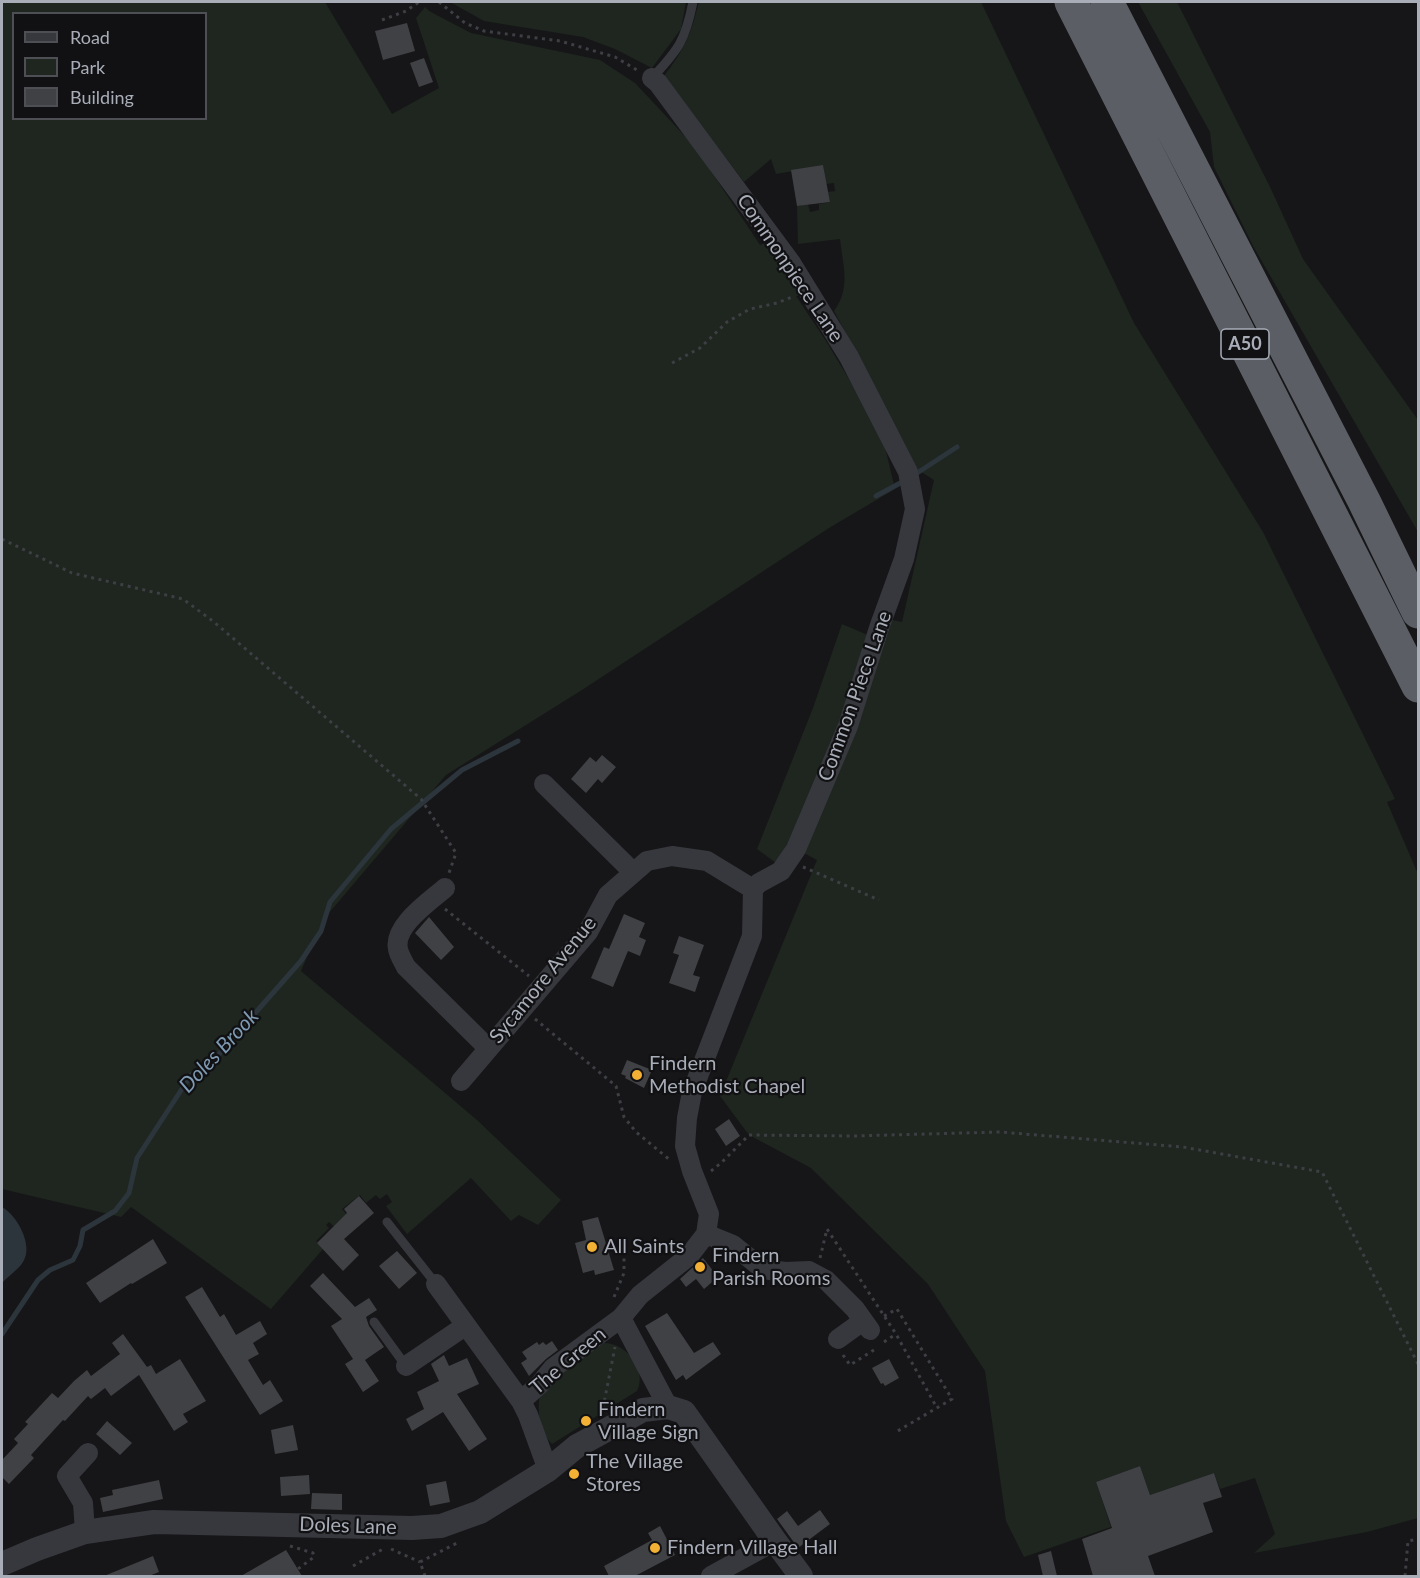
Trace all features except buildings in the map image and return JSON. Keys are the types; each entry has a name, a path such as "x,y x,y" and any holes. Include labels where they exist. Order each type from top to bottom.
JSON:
{"highway":[{"name":"A50","path":"1071,2 1419,686"},
{"name":"A50","path":"1107,2 1419,612"}],"street":[{"name":"Commonpiece Lane","path":"651,78 658,83 791,263 849,357 910,479"},
{"name":"Common Piece Lane","path":"753,889 759,883 781,871 796,849 848,726 904,559 915,509 910,479"},
{"path":"544,784 633,872"},
{"name":"Sycamore Avenue","path":"461,1081 588,932 608,895 647,861 672,856 707,861 753,889"},
{"path":"445,888 411,919 398,935 398,950 406,967 488,1048"},
{"path":"621,1318 639,1295 689,1256 706,1234 709,1214 685,1146 687,1118 692,1092 752,936 753,889"},
{"path":"706,1234 733,1245 763,1269 785,1272 809,1271 826,1280 866,1325 838,1339"},
{"name":"The Green","path":"436,1284 521,1401 548,1470"},
{"name":"The Green","path":"521,1401 540,1384 553,1368 621,1318 668,1407"},
{"path":"406,1366 465,1326"},
{"path":"668,1407 684,1412 801,1576"},
{"name":"Doles Lane","path":"2,1564 85,1532 154,1522 274,1532 441,1526 480,1512 548,1470 576,1446 643,1410 668,1407"},
{"path":"85,1532 83,1503 67,1476 88,1453"},
{"path":"711,1576 775,1541"}],"lane":[{"path":"651,78 676,52 687,29 693,2"},
{"path":"387,1222 436,1284"},
{"path":"374,1322 406,1366"}],"path":[{"path":"382,21 406,11 419,2"},
{"path":"439,2 465,22 483,31 560,41 615,57 651,78"},
{"path":"672,363 700,348 727,322 750,309 777,303 808,290"},
{"path":"2,539 72,573 183,599 214,622 421,799 456,853 445,888 445,909 543,987"},
{"path":"788,861 879,900"},
{"path":"523,1009 616,1086 624,1117 636,1132 696,1182 721,1163 749,1135 853,1136 1000,1132 1183,1147 1322,1172 1419,1364"},
{"path":"608,1429 602,1414 621,1318 614,1297 624,1273 624,1257"},
{"path":"884,1316 897,1309 952,1399 896,1432"},
{"path":"838,1339 835,1343 850,1365 896,1335"},
{"path":"274,1532 285,1545 313,1553 314,1557 294,1572"},
{"path":"1405,1576 1408,1541 1419,1539"},
{"path":"353,1566 386,1547 420,1562"}],"green space":[{"path":"2,2 325,2 392,114 439,88 416,18 425,7 471,33 600,60 635,83 695,147 760,245 773,239 810,295 796,296 864,404 885,447 895,489 829,528 582,690 446,775 323,920 301,971 477,1120 561,1200 538,1225 519,1215 511,1221 471,1178 407,1234 386,1206 392,1202 387,1194 380,1199 376,1195 366,1203 360,1195 342,1209 349,1217 345,1236 329,1222 326,1225 329,1228 316,1241 323,1249 271,1309 131,1207 121,1217 2,1189"},
{"path":"450,2 686,2 681,29 652,68 615,49 583,37 484,21"},
{"path":"699,2 981,2 1134,323 1263,532 1395,799 1387,802 1418,874 1418,1518 1367,1532 1254,1553 1275,1534 1255,1478 1220,1489 1214,1473 1150,1495 1140,1466 1096,1482 1111,1527 1024,1557 1006,1521 985,1371 928,1284 811,1168 749,1135 720,1096 817,860 787,844 776,863 757,849 813,708 842,624 882,641 887,619 902,622 934,480 918,470 834,311 843,294 844,285 840,239 798,244 797,206 808,204 810,212 819,210 819,204 830,202 828,192 835,191 834,183 826,184 823,166 776,174 771,159 744,182 664,76 686,41"},
{"path":"1138,2 1177,2 1271,189 1303,259 1418,420 1418,532 1253,246 1214,167 1210,132"},
{"path":"603,1343 619,1347 632,1358 639,1374 640,1383 637,1391 552,1444 540,1423 539,1398 541,1392 560,1373"}],"shaded area":[{"path":"2,1207 13,1217 22,1231 26,1255 18,1268 2,1283"}],"waterway":[{"path":"914,475 957,447"},
{"path":"876,496 906,480"},
{"name":"Doles Brook","path":"2,1334 38,1280 50,1270 73,1260 80,1246 83,1230 115,1211 129,1193 137,1158 191,1075 212,1062 301,961 321,931 330,902 391,829 462,770 518,741"}],"place":[{"name":"Findern Methodist Chapel","path":"637,1075"},
{"name":"All Saints","path":"592,1247"},
{"name":"Findern Parish Rooms","path":"700,1267"},
{"name":"Findern Village Sign","path":"586,1421"},
{"name":"The Village Stores","path":"574,1474"},
{"name":"Findern Village Hall","path":"655,1548"}]}
